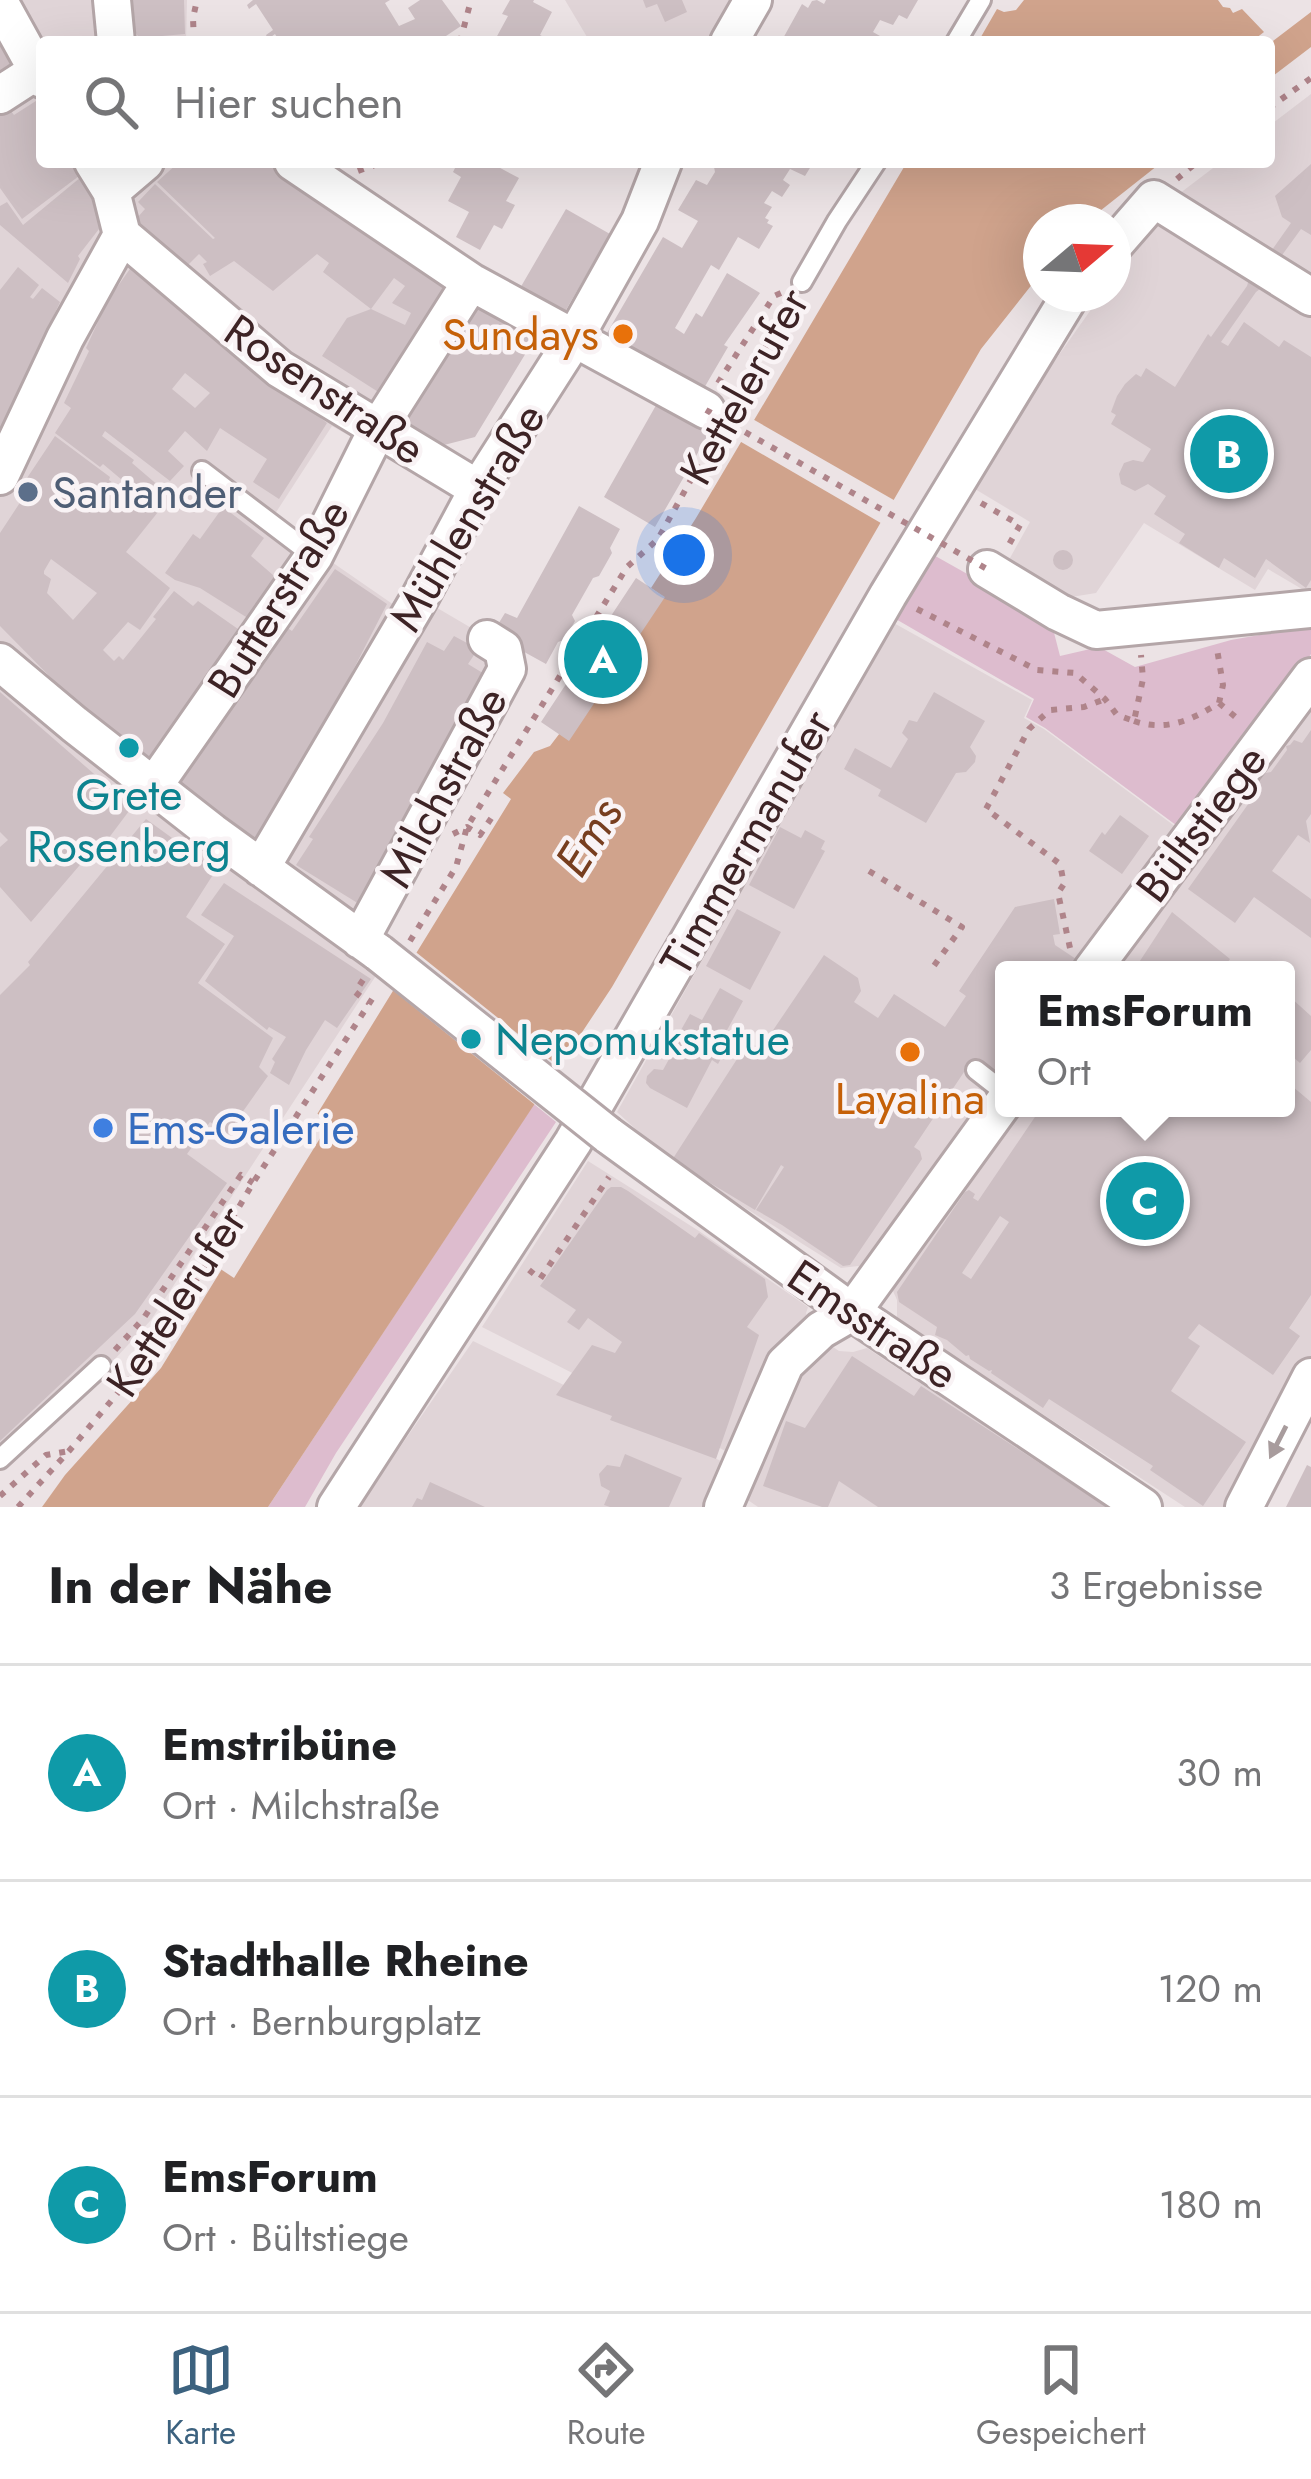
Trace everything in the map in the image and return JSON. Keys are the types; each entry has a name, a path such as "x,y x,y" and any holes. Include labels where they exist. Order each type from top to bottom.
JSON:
{"street":[{"path":"112,0 115,36"},
{"path":"732,36 753,0"},
{"path":"0,3 36,68"},
{"path":"0,95 36,77"},
{"path":"302,168 471,283 718,417"},
{"name":"Mühlenstraße","path":"260,868 418,601 478,489 574,339 640,221 661,168"},
{"path":"0,476 65,338 122,235 102,177"},
{"path":"1131,225 1154,199 1311,296"},
{"name":"Rosenstraße","path":"122,235 280,369 478,489"},
{"name":"Butterstraße","path":"153,787 314,556 376,430 471,283"},
{"name":"Timmermanufer","path":"337,1507 573,1142 888,595 1060,312"},
{"path":"990,571 1096,631 1311,609"},
{"name":"Milchstraße","path":"382,955 507,669 503,649 487,639"},
{"path":"0,662 153,787 382,955"},
{"name":"Bültstiege","path":"1098,961 1311,677"},
{"name":"Emsstraße","path":"382,955 618,1142 852,1312 1143,1507"},
{"path":"728,1493 785,1364 821,1330 852,1312 995,1114"},
{"path":"1244,1507 1311,1377"}],"lane":[{"path":"960,36 981,0"},
{"name":"Kettelerufer","path":"802,282 872,168"},
{"path":"202,471 314,556"},
{"path":"976,1070 995,1085"},
{"path":"0,1459 101,1366"}],"path":[{"path":"194,36 197,0"},
{"path":"462,36 471,0"},
{"path":"1275,104 1311,77"},
{"path":"802,282 774,296 722,373 718,417 990,571"},
{"name":"Kettelerufer","path":"18,1507 159,1344 382,955 456,867 467,827 627,567 658,539 718,417 802,282"},
{"path":"954,487 1020,526"},
{"path":"888,595 1037,670 1075,673 1117,715 1151,727 1174,725 1219,703 1223,685 1216,642"},
{"path":"1134,721 1143,680 1136,628"},
{"path":"1091,961 1070,949 1058,892 1064,884 1060,864 986,809 1029,728 1051,710 1084,707 1105,699"},
{"path":"467,827 480,835 494,814"},
{"path":"868,871 962,927 933,967"},
{"path":"504,1251 540,1279 618,1142"},
{"path":"101,1366 143,1319 241,1175 253,1183"},
{"path":"0,1496 46,1455 69,1451"}],"shaded area":[{"path":"0,0 187,0 186,36 36,36 36,168 291,168 461,284 355,439 332,426 271,520 394,605 427,602 509,650 358,924 379,971 151,1320 102,1373 0,1459"},
{"path":"565,0 730,0 709,36 586,36"},
{"path":"1311,94 1311,591 1268,569 1255,590 1144,523 1096,593 1065,598 1005,567 1030,522 970,486 984,461 1089,312 1131,312 1131,254 1167,203 1213,168 1275,168 1275,121"},
{"path":"930,553 1051,621 1060,656 1099,647 1135,667 1231,640 1311,626 1311,654 1184,831 1026,717 1034,699 894,618"},
{"path":"892,622 1032,700 1024,718 1184,833 1311,657 1311,1361 1227,1507 1185,1507 897,1319 897,1300 889,1282 858,1266 841,1268 672,1162 617,1112"},
{"path":"534,1104 556,1122 305,1507 268,1507"},
{"path":"588,1161 808,1307 811,1332 839,1351 867,1348 1107,1507 758,1507 745,1498 755,1466 482,1327"},
{"path":"473,1341 725,1463 709,1507 359,1507"}],"water":[{"path":"1024,0 1218,0 1233,13 1242,9 1264,32 1259,36 981,36 997,9 1016,10"},
{"path":"1311,12 1311,47 1275,74 1275,39"},
{"name":"Ems","path":"903,168 1154,168 1109,204 1023,204 1023,296 981,349 612,987 268,1507 42,1507 161,1368 511,799 503,793 534,752 550,746 664,597 651,588"}],"pier":[{"path":"749,417 899,503 886,526 736,439"},
{"path":"412,949 563,1070 539,1108 389,987"},
{"path":"315,1112 330,1122 234,1278 219,1268"}],"building":[{"path":"129,0 184,0 185,34 131,33"},
{"path":"253,0 390,0 385,3 399,26 415,19 408,8 420,0 442,0 461,26 446,36 266,36 273,30 256,4 249,9"},
{"path":"510,0 534,0 552,12 542,36 497,36 508,16 502,14"},
{"path":"643,0 682,0 687,12 665,22 657,4 646,8"},
{"path":"918,0 907,19 899,15 893,25 880,20 873,32 880,36 784,36 802,4 808,8 812,1"},
{"path":"0,33 21,70 0,82"},
{"path":"36,101 36,168 74,168 79,176 22,219 0,188 0,112 8,107 14,115"},
{"path":"1311,164 1311,235 1301,229 1221,342 1228,346 1244,322 1279,347 1284,340 1311,357 1311,580 1306,588 1266,559 1255,578 1224,558 1219,568 1179,543 1185,534 1154,514 1166,496 1148,484 1135,491 1121,484 1124,463 1143,462 1151,449 1111,424 1116,415 1111,412 1125,384 1136,374 1141,377 1146,368 1175,387 1208,334 1211,337 1291,223 1282,217 1275,196"},
{"path":"172,168 286,168 446,289 383,395 322,356 347,318 371,309 323,272 329,263 317,254 273,291 234,261 210,276 199,254 180,273 130,226 145,209 138,202 155,184 215,238 157,182","holes":["394,278 405,286 392,303 411,313 405,325 371,309"]},
{"path":"455,168 500,168 519,178 506,201 515,205 502,229 494,225 480,250 456,237 469,212 448,201 461,177 453,172"},
{"path":"714,168 810,168 805,176 790,169 783,180 790,185 782,197 772,191 764,203 772,207 765,218 773,226 759,249 738,237 719,270 711,265 675,328 684,334 696,313 702,317 727,273 760,293 724,345 728,347 700,395 629,354 633,347 607,333 663,237 682,248 698,221 678,210 696,180 707,185"},
{"path":"81,177 106,220 78,256 68,283 0,225 0,206 7,202 23,225"},
{"path":"566,209 610,234 563,315 519,290"},
{"path":"137,259 267,378 263,381 327,423 279,499 253,482 267,459 220,428 207,451 185,431 168,451 184,466 170,481 105,431 102,436 160,487 147,501 103,464 100,467 55,433 71,408 64,403 108,300","holes":["185,373 210,393 195,408 172,389"]},
{"path":"18,267 39,285 30,297 42,288 60,302 0,433 0,290"},
{"path":"472,299 535,338 475,437 444,445 404,421"},
{"path":"659,400 711,430 655,527 604,497"},
{"path":"55,436 158,512 126,552 170,588 140,630 128,622 103,650 114,661 119,656 123,660 174,591 193,606 198,601 248,636 151,764 102,726 0,626 0,533 23,498 17,493","holes":["51,559 97,593 73,620 47,593 51,579 44,571"]},
{"path":"579,506 620,529 612,553 572,615 575,621 546,664 492,634 505,613 517,618"},
{"path":"223,507 264,538 251,556 281,582 257,624 200,588 165,573 193,534 200,539"},
{"path":"1063,550 1073,560 1063,570 1053,560"},
{"path":"335,569 387,604 316,747 255,840 173,782 279,622 292,631"},
{"path":"636,578 665,597 569,741 541,722"},
{"path":"454,636 478,649 468,664 486,675 364,907 296,865 427,642 444,651"},
{"path":"0,692 132,807 90,863 85,859 31,922 0,887 0,847 8,840 0,832"},
{"path":"934,692 985,721 970,747 975,762 966,772 956,773 926,823 878,796 881,790 844,769 855,748 891,768 908,739 902,733 909,720 917,722"},
{"path":"1311,730 1311,814 1306,821 1310,843 1298,835 1272,871 1311,899 1311,938 1254,897 1235,923 1188,889 1256,793 1254,783 1260,774 1271,772 1286,746 1294,740 1302,743"},
{"path":"1120,815 1149,836 1122,874 1089,851"},
{"name":"Ems-Galerie","path":"146,819 216,870 186,917 225,944 198,983 273,1038 259,1067 268,1076 227,1134 210,1122 187,1154 227,1183 135,1314 0,1441 0,995 30,965"},
{"path":"780,827 801,838 805,830 825,841 821,849 825,851 794,909 749,885"},
{"path":"224,883 371,979 337,1028 325,1020 289,1085 270,1073 272,1059 286,1037 267,1030 205,981 234,936 201,915"},
{"path":"1054,899 1060,934 1053,935 1055,945 1079,961 995,961 995,1070 964,1072 914,1147 922,1159 850,1265 843,1266 756,1210 781,1165 755,1210 672,1160 748,1042 761,1048 824,955 858,978 861,991 854,1002 878,1018 894,994 945,1027 966,996 959,991 1015,907"},
{"path":"737,909 781,932 750,990 706,966"},
{"path":"1172,912 1230,959 1229,961 1140,961"},
{"path":"720,988 743,1001 726,1032 733,1036 718,1064 712,1060 687,1108 650,1088 647,1076 654,1069 663,1070 690,1014 702,1020"},
{"path":"1295,1002 1311,1016 1311,1050 1300,1063 1295,1059"},
{"path":"1295,1089 1311,1102 1311,1295 1289,1328 1300,1336 1273,1375 1199,1324 1188,1338 1200,1346 1171,1391 1246,1442 1203,1506 1150,1470 1153,1466 1049,1399 1043,1408 935,1335 937,1327 899,1302 897,1292 965,1192 975,1194 978,1201 1035,1117 1295,1117","holes":["1000,1216 1009,1222 971,1279 962,1273"]},
{"path":"611,1187 628,1191 695,1238 699,1233 765,1279 768,1297 747,1327 759,1335 716,1459 556,1395 592,1345 615,1353 622,1342 588,1318 579,1330 567,1322 576,1310 540,1286"},
{"path":"852,1356 914,1396 921,1386 1107,1507 878,1507 839,1481 828,1507 822,1507 763,1486 786,1421 805,1428"},
{"path":"625,1454 682,1478 669,1507 604,1505 610,1491 601,1486 599,1474 607,1465 620,1467"},
{"path":"1307,1465 1311,1467 1311,1507 1286,1507"},
{"path":"430,1482 485,1507 412,1507 417,1498 422,1500"}],"place":[{"name":"Sundays","path":"623,334"},
{"name":"Stadthalle Rheine","path":"1229,454"},
{"name":"Santander","path":"28,492"},
{"name":"Emstribüne","path":"603,659"},
{"name":"Grete Rosenberg","path":"129,748"},
{"name":"Nepomukstatue","path":"471,1039"},
{"name":"Layalina","path":"910,1052"},
{"name":"Ems-Galerie","path":"103,1128"},
{"name":"EmsForum","path":"1145,1201"}]}
